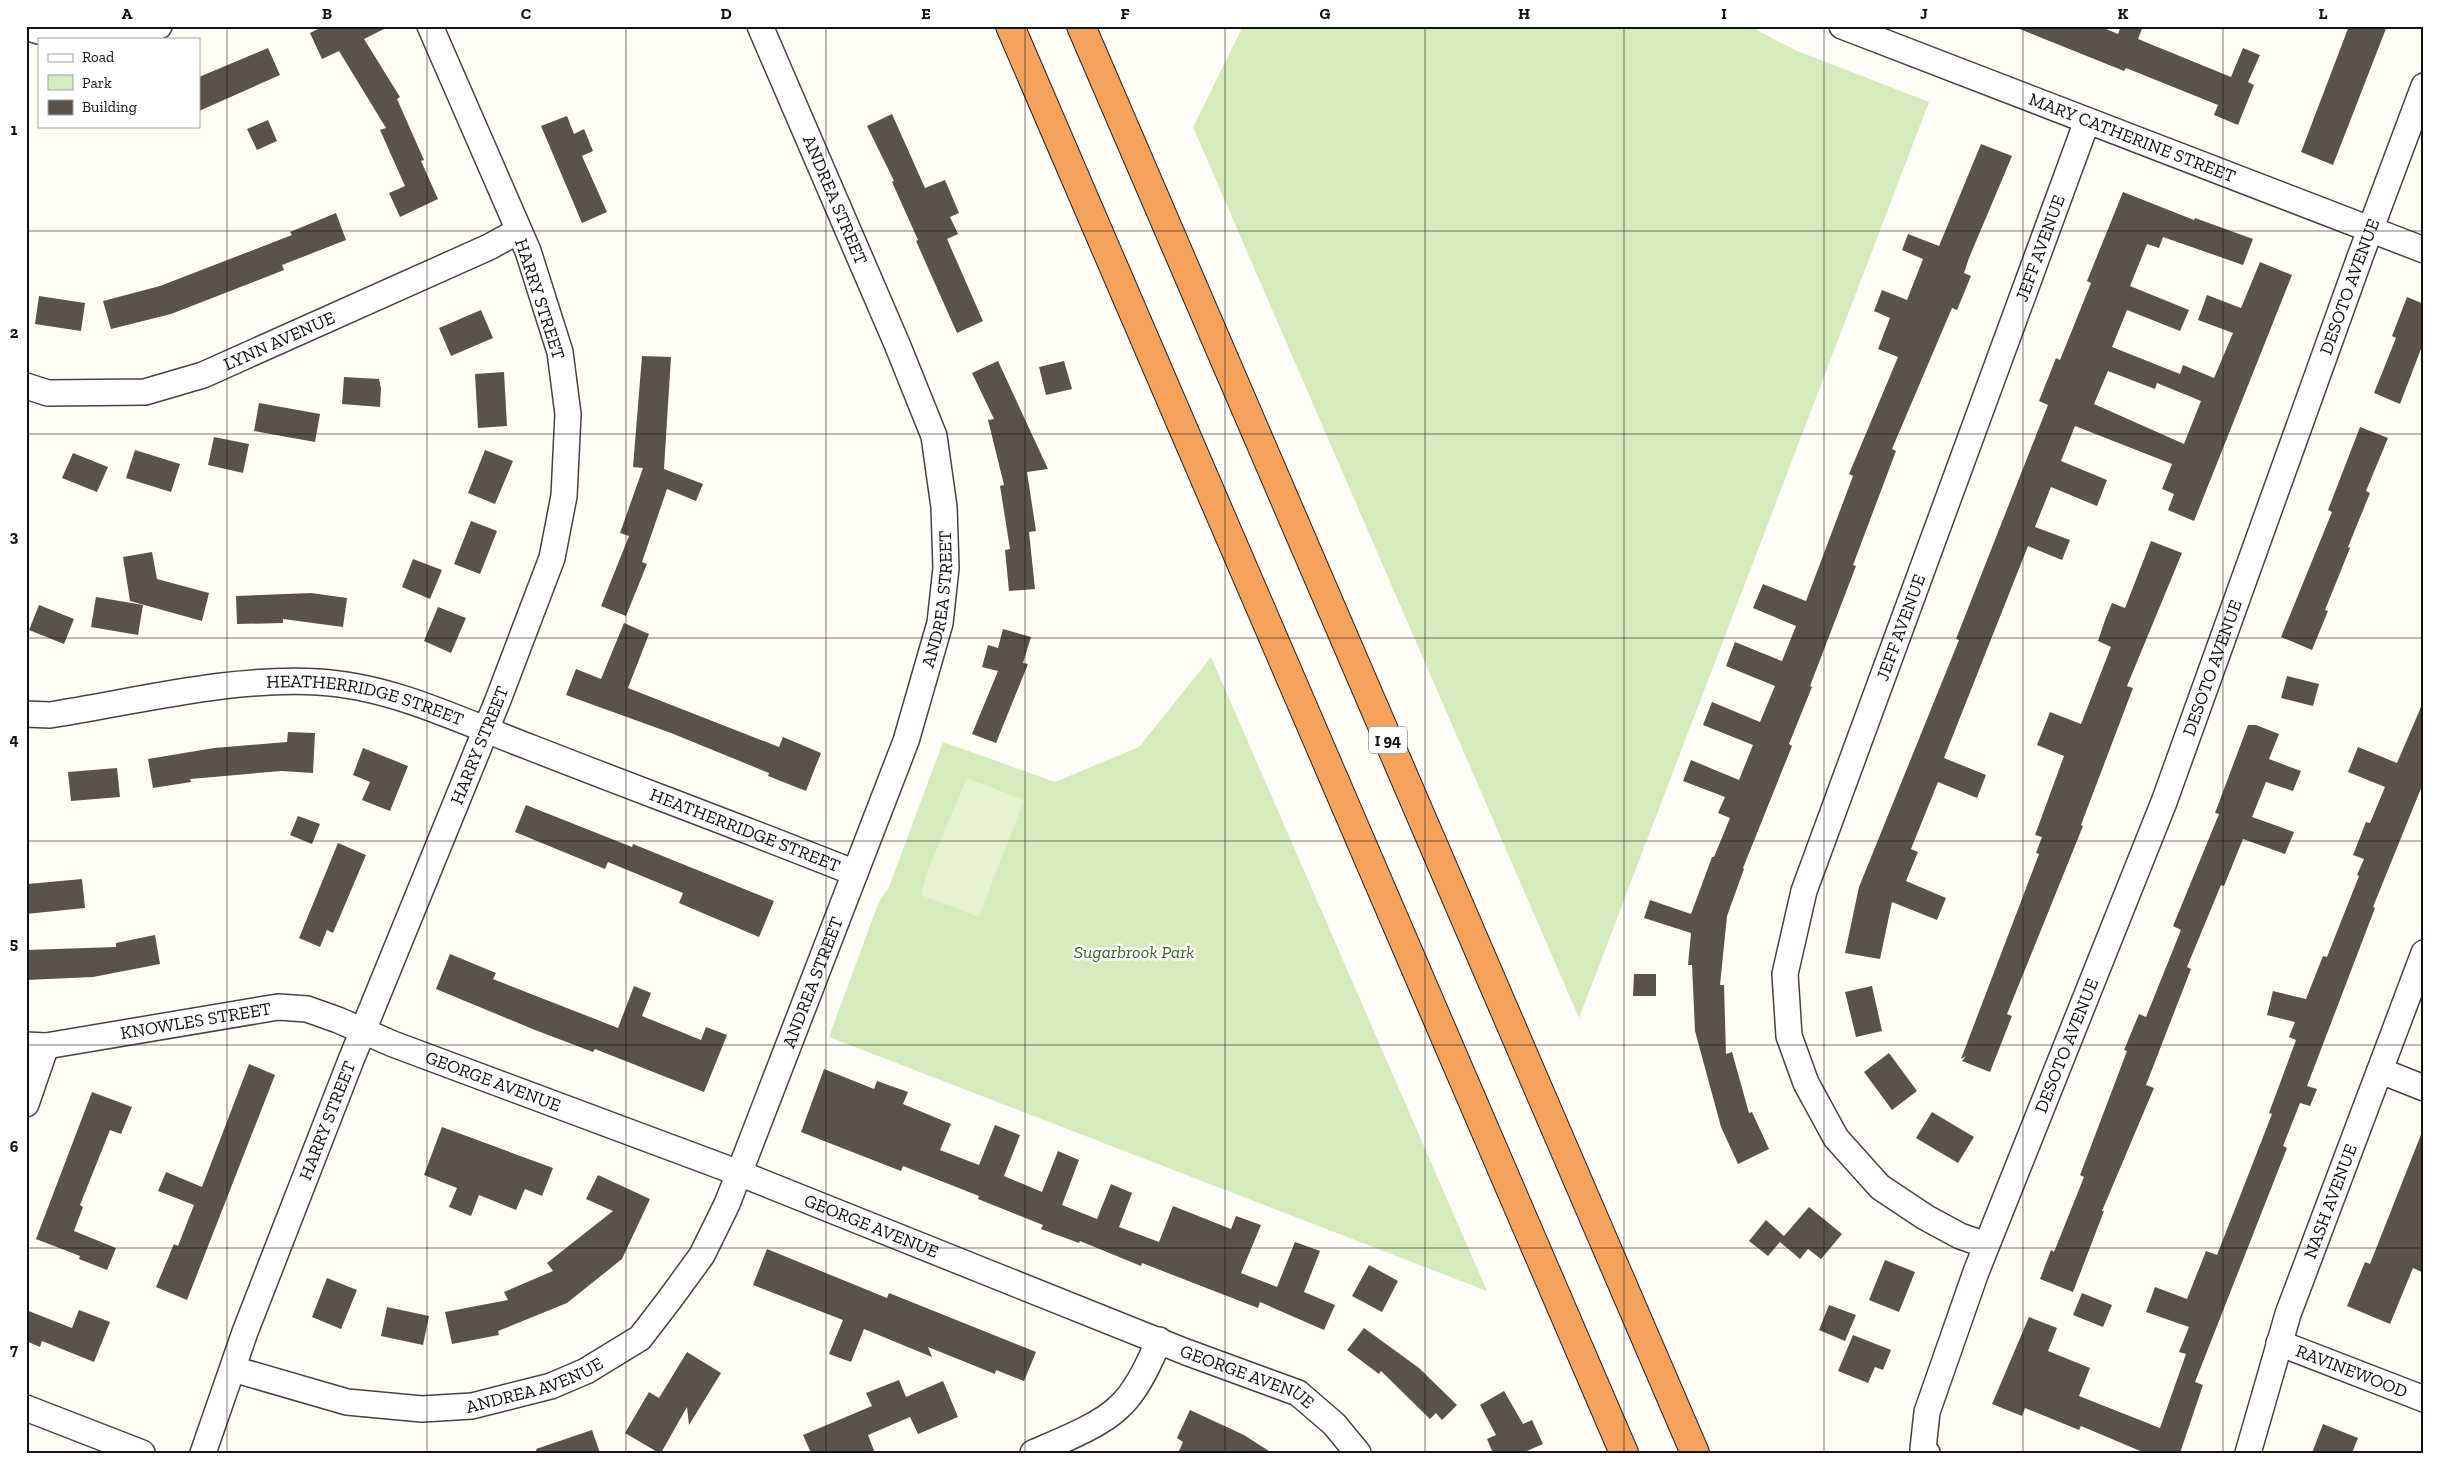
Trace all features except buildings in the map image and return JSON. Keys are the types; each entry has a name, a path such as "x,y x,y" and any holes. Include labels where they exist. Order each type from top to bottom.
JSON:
{"highway":[{"path":"1010,26 1624,1453"},
{"name":"I 94","path":"1081,26 1695,1453"}],"street":[{"path":"26,27 38,31 124,38 159,26"},
{"name":"HARRY STREET","path":"203,1453 233,1369 363,1031 552,558 564,496 568,414 560,352 528,251 430,26"},
{"name":"ANDREA STREET","path":"739,1173 906,741 940,623 946,568 944,507 934,436 897,344 760,26"},
{"name":"MARY CATHERINE STREET","path":"1842,26 2424,250"},
{"name":"DESOTO AVENUE","path":"1927,1453 1924,1449 1927,1412 1986,1245 2164,802 2370,230 2424,86"},
{"name":"JEFF AVENUE","path":"1986,1245 1960,1236 1925,1217 1880,1187 1836,1138 1806,1083 1789,1036 1785,974 1804,891 2087,121"},
{"name":"LYNN AVENUE","path":"26,386 48,394 145,392 203,375 489,248 518,231"},
{"name":"HEATHERRIDGE STREET","path":"26,714 50,715 251,682 320,682 368,689 456,717 855,873"},
{"name":"NASH AVENUE","path":"2248,1453 2279,1343 2424,953"},
{"name":"KNOWLES STREET","path":"36,1046 278,1007 307,1009 363,1031"},
{"name":"GEORGE AVENUE","path":"363,1031 392,1044 739,1173 1159,1340 1298,1393 1334,1424 1358,1453"},
{"path":"26,1104 36,1046"},
{"path":"2380,1071 2424,1088"},
{"name":"ANDREA AVENUE","path":"233,1369 347,1402 422,1408 472,1406 551,1386 586,1371 640,1338 702,1255 739,1173"},
{"path":"1034,1453 1079,1433 1119,1407 1147,1368 1159,1340"},
{"name":"RAVINEWOOD","path":"2279,1343 2424,1399"},
{"path":"26,1408 142,1453"}],"green space":[{"path":"1243,26 1749,26 1795,50 1929,102 1579,1018 1193,127"},
{"name":"Sugarbrook Park","path":"1211,657 1487,1291 829,1037 878,904 889,887 943,742 1055,782 1139,747"},
{"path":"967,778 1024,800 979,917 921,895 927,872"}]}
